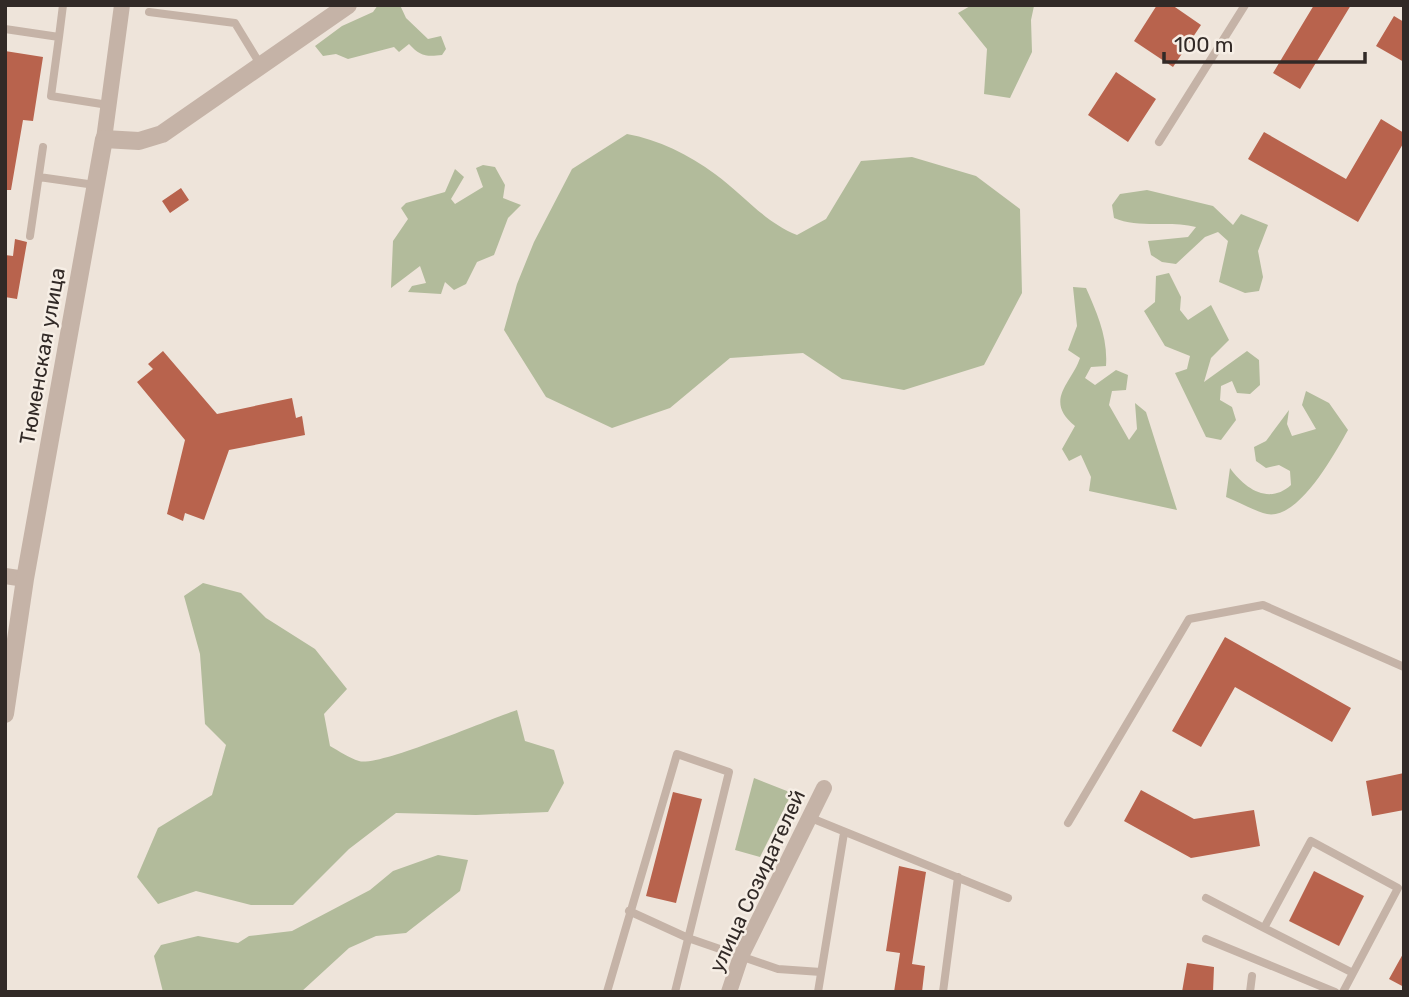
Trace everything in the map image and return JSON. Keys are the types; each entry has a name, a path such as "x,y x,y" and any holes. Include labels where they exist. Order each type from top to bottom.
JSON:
{"street":[{"name":"Тюменская улица","path":"5,714 25,579 104,139 122,5"},
{"path":"104,139 139,141 162,134 196,113 260,64 348,5"},
{"path":"5,576 25,579"},
{"name":"улица Созидателей","path":"729,992 741,956 824,788"}],"lane":[{"path":"63,5 51,96 108,105"},
{"path":"1159,142 1245,5"},
{"path":"149,12 235,23 260,64"},
{"path":"5,29 59,37"},
{"path":"30,236 43,147"},
{"path":"39,177 96,185"},
{"path":"1068,823 1189,619 1263,605 1404,667"},
{"path":"607,992 677,754 729,772 675,992"},
{"path":"811,818 1008,898"},
{"path":"818,992 844,833"},
{"path":"1264,928 1311,841 1398,888 1343,992"},
{"path":"943,992 958,877"},
{"path":"1206,898 1353,973"},
{"path":"629,911 688,937 778,969 821,972"},
{"path":"1206,939 1335,992"},
{"path":"1250,992 1252,976"}],"green space":[{"path":"378,5 400,5 406,18 428,39 441,36 446,49 442,55 424,55 409,44 399,52 394,47 348,59 336,54 323,56 315,46 342,26 373,12"},
{"path":"972,5 1034,6 1031,20 1032,52 1010,98 984,94 987,49 958,13"},
{"path":"627,134 662,144 694,160 774,223 797,235 826,219 861,161 912,157 976,176 1020,209 1022,293 984,365 904,390 842,379 803,353 730,358 670,408 612,428 546,397 504,330 517,284 534,242 572,169"},
{"path":"483,165 495,167 505,185 503,198 521,205 508,218 494,255 477,262 466,284 454,290 445,282 441,294 408,292 412,286 426,283 420,266 391,288 393,241 408,219 401,208 406,203 445,192 455,169 464,177 451,199 455,204 483,187 476,168"},
{"path":"1147,190 1213,206 1233,225 1241,214 1268,225 1258,251 1263,277 1259,291 1245,293 1219,282 1228,241 1218,232 1205,237 1176,264 1162,262 1151,255 1148,241 1188,237 1196,227 1134,223 1114,218 1112,205 1120,194"},
{"path":"1169,273 1181,297 1180,310 1188,320 1211,305 1229,340 1211,358 1204,382 1247,351 1259,360 1260,385 1250,394 1237,393 1232,381 1221,386 1220,400 1232,407 1236,420 1221,440 1206,437 1175,373 1187,369 1190,356 1165,346 1144,311 1155,302 1156,276"},
{"path":"1073,287 1086,288 1098,316 1105,345 1106,366 1091,367 1085,378 1095,385 1116,370 1128,375 1126,390 1112,391 1109,405 1129,440 1137,429 1135,403 1146,412 1177,510 1089,491 1091,477 1081,455 1069,461 1062,449 1075,426 1066,417 1060,400 1080,358 1068,350 1077,326"},
{"path":"1306,391 1329,403 1348,430 1315,483 1291,507 1279,513 1262,513 1226,497 1230,468 1250,488 1258,492 1274,494 1291,485 1290,471 1279,465 1266,468 1256,461 1254,447 1266,441 1289,410 1287,424 1292,436 1316,429 1302,405"},
{"path":"203,583 241,593 266,618 315,649 347,689 324,714 330,746 355,760 370,761 388,757 517,710 525,741 554,750 564,783 548,812 476,815 396,813 349,849 293,905 251,905 196,891 158,904 137,877 158,828 212,795 226,745 205,724 200,654 184,596"},
{"path":"754,778 792,793 760,857 735,850"},
{"path":"438,855 468,860 460,891 406,933 376,936 349,948 301,992 163,992 154,956 161,945 198,936 238,943 249,936 292,931 370,890 393,871"}],"building":[{"path":"1157,5 1172,5 1201,25 1173,67 1134,41"},
{"path":"1314,5 1351,5 1300,89 1273,73"},
{"path":"1394,16 1404,22 1404,62 1376,46"},
{"path":"5,51 43,57 33,121 23,120 11,190 5,190"},
{"path":"1116,72 1156,99 1128,142 1088,115"},
{"path":"1381,119 1404,133 1404,142 1358,222 1248,159 1264,132 1346,179"},
{"path":"181,188 189,200 170,213 162,201"},
{"path":"15,239 27,242 17,299 5,297 5,255 13,256"},
{"path":"163,351 217,414 292,398 296,418 302,416 305,435 229,450 204,520 185,513 183,521 167,514 185,440 137,382 153,369 148,364"},
{"path":"1225,637 1351,708 1332,742 1235,687 1201,747 1172,731"},
{"path":"1404,773 1404,810 1372,816 1366,781"},
{"path":"1141,790 1194,819 1254,810 1260,846 1191,858 1124,821"},
{"path":"673,792 702,799 676,903 646,896"},
{"path":"899,866 926,872 912,964 925,966 922,992 894,992 900,953 886,951"},
{"path":"1314,871 1364,896 1339,946 1289,921"},
{"path":"1404,952 1404,987 1389,979"},
{"path":"1187,963 1214,967 1213,992 1182,992"}]}
